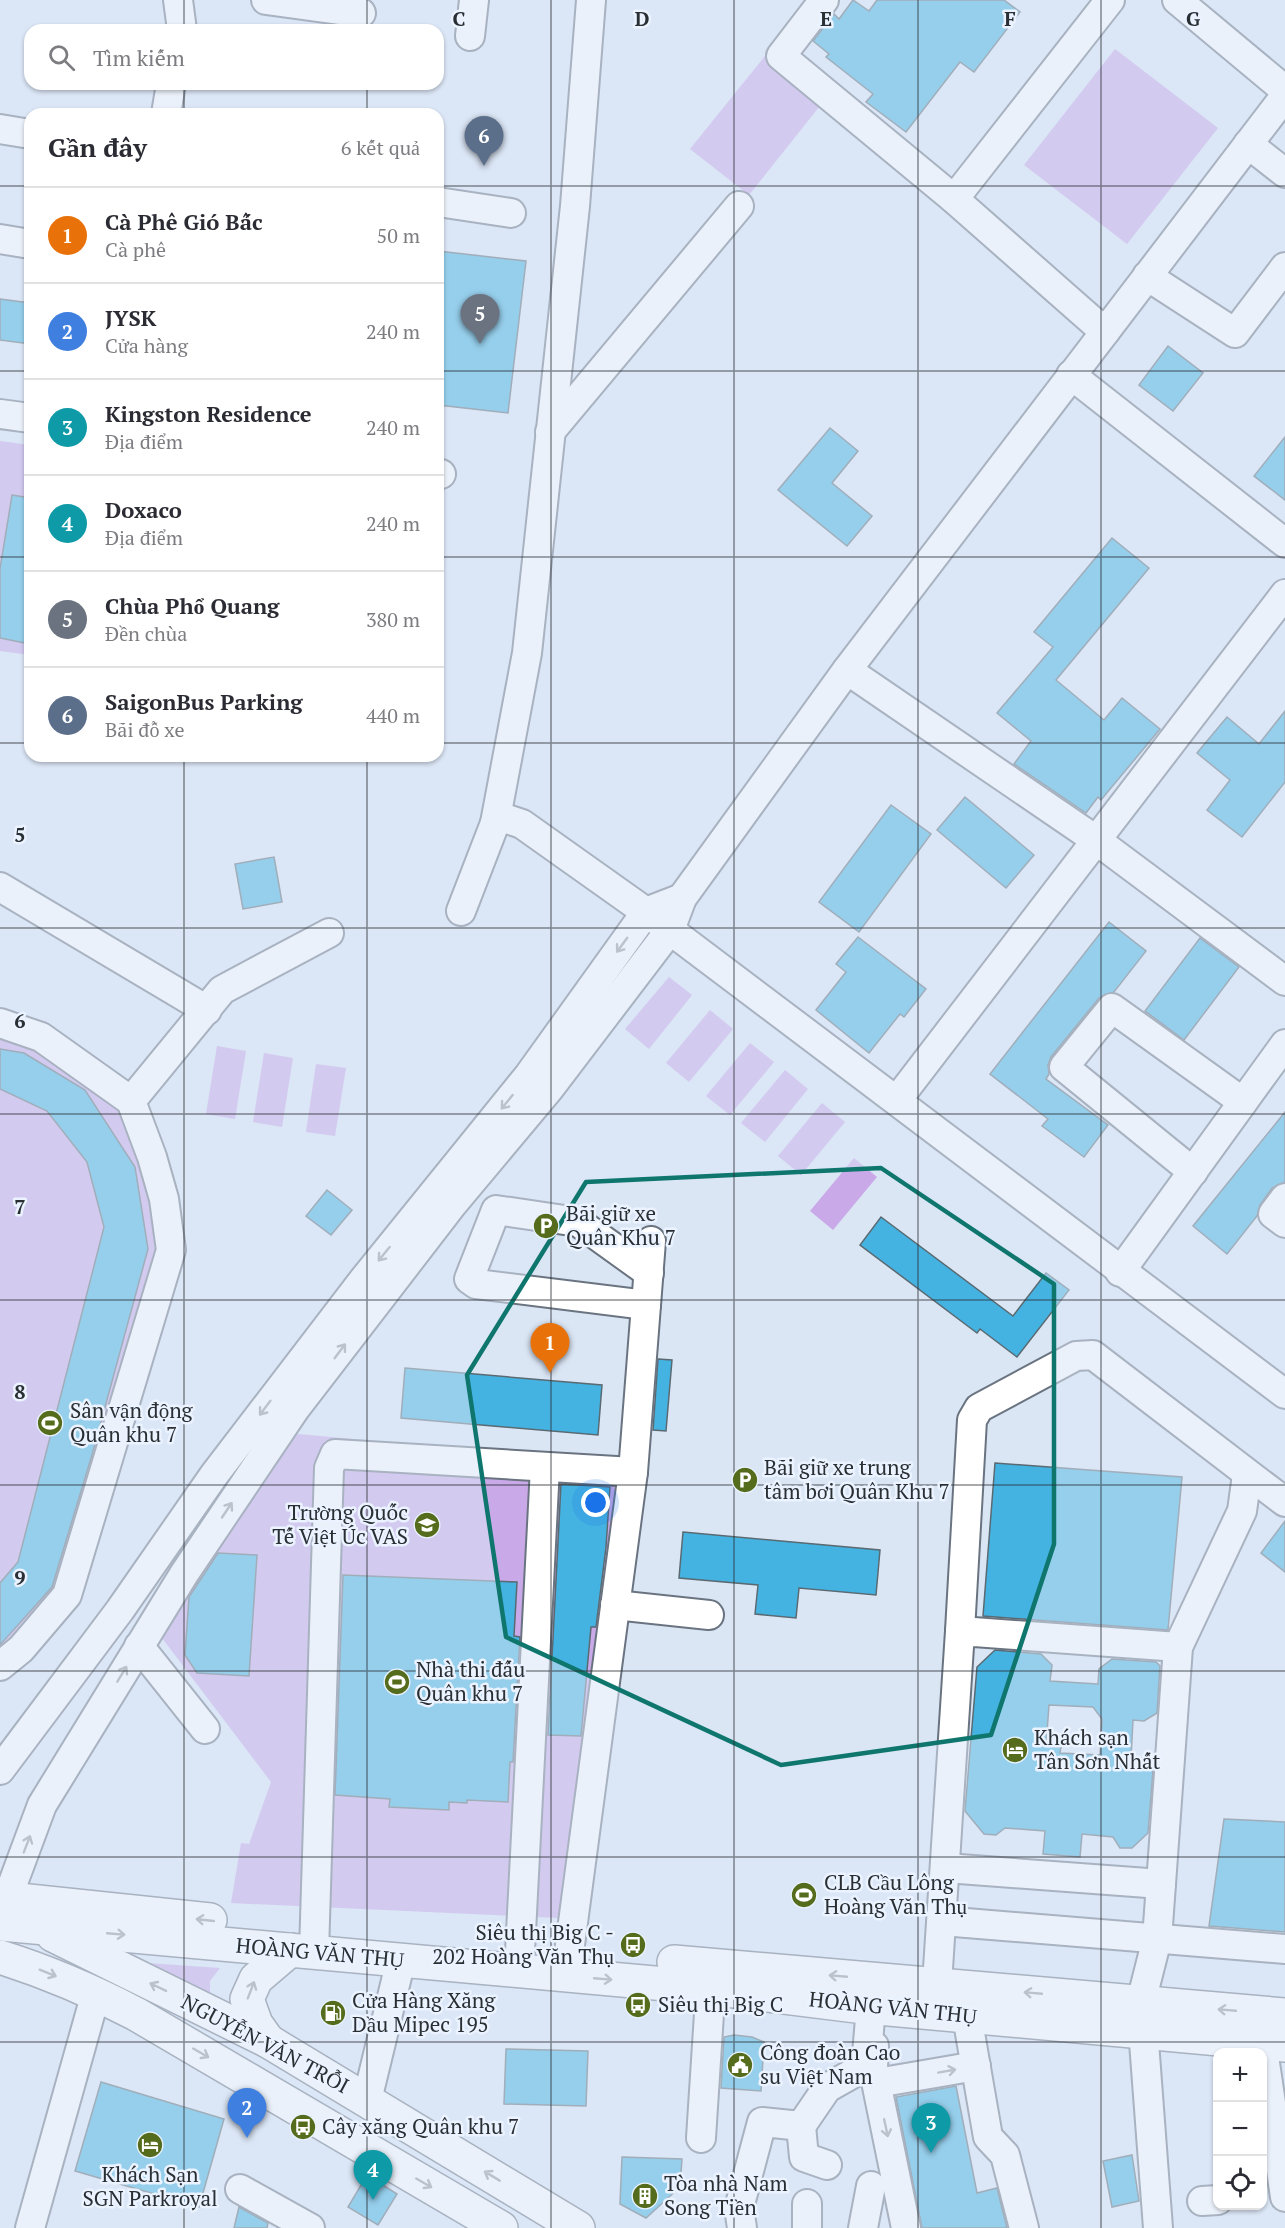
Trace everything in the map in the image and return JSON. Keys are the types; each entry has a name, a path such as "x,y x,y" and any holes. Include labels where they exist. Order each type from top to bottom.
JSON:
{"main road":[{"name":"HOÀNG VĂN THỤ","path":"2,1906 306,1945 402,1960 520,1960"},
{"name":"NGUYỄN VĂN TRỖI","path":"2,1906 37,1927 267,2041 579,2228"},
{"name":"HOÀNG VĂN THỤ","path":"37,1927 520,1960 711,1977 937,1984 1141,2017 1274,2029"},
{"path":"267,2041 256,2024 247,1999 256,1979 306,1945"},
{"name":"NGUYỄN VĂN TRỖI","path":"0,1957 44,1971 96,1993 501,2228"},
{"name":"HOÀNG VĂN THỤ","path":"711,1977 874,2007 967,2016 1141,2017"},
{"path":"501,2228 524,2195"}],"street":[{"path":"178,0 181,24"},
{"path":"266,0 361,13"},
{"path":"470,36 474,0"},
{"path":"461,911 495,823 527,653 575,206 591,0"},
{"path":"824,0 782,56 954,200 1105,332"},
{"path":"954,200 1110,0"},
{"path":"1177,0 1285,90"},
{"path":"166,108 170,90"},
{"path":"2,1906 42,1805 184,1574 296,1409 452,1205 549,1089 670,930 682,898 847,670 1285,96"},
{"path":"0,129 24,133"},
{"path":"1248,144 1285,173"},
{"path":"444,203 511,213"},
{"path":"550,432 739,206"},
{"path":"0,239 24,243"},
{"path":"1147,276 1235,333 1285,267"},
{"path":"1071,375 1285,543"},
{"path":"0,414 24,417"},
{"path":"897,1100 1285,594"},
{"path":"847,670 1096,840 1285,981"},
{"path":"495,823 504,818 522,824 646,912 897,1100 1120,1272 1285,1394"},
{"path":"0,887 207,1010"},
{"path":"0,1770 120,1610 214,1475 364,1279 530,1075 646,912 682,898"},
{"path":"130,1101 222,990 329,933"},
{"path":"1193,1172 1064,1067 1112,1008 1243,1102"},
{"path":"0,1023 41,1037 130,1101 152,1157 164,1199 171,1250 67,1595 21,1649 0,1666"},
{"path":"1120,1272 1285,1044"},
{"path":"1285,1198 1273,1214 1285,1223"},
{"path":"645,1305 476,1284 469,1279 496,1210 578,1222 648,1273"},
{"path":"567,1964 633,1472 651,1240"},
{"path":"937,1984 972,1420 979,1408 1076,1356 1093,1354 1247,1475 1285,1502"},
{"path":"306,1945 329,1468 335,1454 633,1472"},
{"path":"520,1960 545,1467"},
{"path":"1158,2228 1141,2017 1157,1939 1178,1647 1242,1511 1247,1475"},
{"path":"615,1605 709,1615"},
{"path":"960,1631 1178,1647"},
{"path":"139,1646 205,1729"},
{"path":"946,1868 1161,1884"},
{"path":"942,1921 1285,1949"},
{"path":"367,2100 402,1960"},
{"path":"701,2138 711,1977"},
{"path":"30,2228 96,1993"},
{"path":"874,2007 873,2067 906,2228"},
{"path":"827,2165 804,2157 801,2126 827,2088 866,2066 874,2007"},
{"path":"967,2016 988,2137 1005,2155 1024,2228"},
{"path":"1274,2029 1271,2166 1285,2197"},
{"path":"877,2083 976,2066"},
{"path":"742,2228 739,2208 762,2122 801,2126"},
{"path":"863,2228 871,2186"},
{"path":"240,2189 310,2228"}],"highlighted area":[{"path":"881,1168 1054,1284 1054,1544 991,1735 781,1765 506,1637 467,1375 586,1182"}],"shaded area":[{"path":"1115,49 1218,128 1127,244 1024,165"},
{"path":"765,56 823,102 749,195 690,149"},
{"path":"0,441 24,444 24,654 0,651"},
{"path":"669,977 692,995 649,1049 625,1029"},
{"path":"710,1010 733,1029 689,1082 666,1063"},
{"name":"Sân vận động Quân khu 7","path":"0,1027 131,1101 164,1199 144,1342 53,1597 0,1658"},
{"path":"750,1043 774,1062 730,1115 706,1096"},
{"path":"217,1046 246,1051 235,1119 206,1114"},
{"path":"264,1053 293,1058 282,1127 253,1122"},
{"path":"316,1064 346,1068 335,1136 306,1132"},
{"path":"785,1070 808,1089 765,1142 741,1123"},
{"path":"822,1103 845,1122 801,1175 778,1156"},
{"path":"854,1158 877,1177 833,1230 810,1211"},
{"name":"Nhà thi đấu Quân khu 7","path":"298,1434 630,1464 560,1918 231,1903 241,1843 249,1844 271,1782 159,1634 263,1473"},
{"path":"147,1963 220,1968 210,1981 210,2000"}],"building":[{"path":"853,0 869,11 877,0 1004,0 1020,12 974,72 960,62 906,132 866,102 873,94 826,57 829,54 813,41 834,14 839,19"},
{"path":"444,252 526,261 508,413 444,406"},
{"path":"0,299 24,302 24,343 0,340"},
{"path":"1168,346 1203,373 1173,411 1139,385"},
{"path":"830,428 858,451 832,483 872,516 847,546 778,490"},
{"path":"1285,437 1285,500 1254,476"},
{"path":"12,495 24,497 24,643 0,638 0,569"},
{"path":"1112,538 1149,568 1056,680 1104,720 1122,698 1160,729 1101,800 1098,797 1086,813 1014,764 1031,741 997,713 1053,647 1034,632"},
{"path":"1285,711 1285,782 1242,837 1207,810 1230,780 1197,753 1227,717 1259,744"},
{"path":"965,797 1034,855 1006,888 937,830"},
{"path":"891,805 931,834 859,932 819,902"},
{"path":"274,857 282,902 243,909 235,864"},
{"path":"1109,922 1146,951 1114,992 1099,998 1051,1057 1048,1065 1049,1074 1046,1079 1108,1125 1084,1157 1042,1126 1048,1119 990,1074"},
{"path":"858,937 926,989 904,1017 900,1014 869,1053 816,1010 846,972 836,964"},
{"path":"1200,938 1239,967 1184,1040 1145,1011"},
{"path":"0,1049 24,1053 85,1090 135,1167 148,1249 92,1455 52,1587 0,1645 0,1583 18,1562 104,1227 87,1162 47,1111 0,1089"},
{"path":"1285,1112 1285,1182 1272,1188 1260,1205 1257,1216 1227,1254 1193,1226"},
{"path":"327,1190 352,1210 331,1235 306,1216"},
{"path":"881,1217 1013,1316 1046,1273 1069,1290 1017,1357 980,1329 977,1333 860,1245"},
{"path":"658,1359 672,1360 666,1431 653,1430"},
{"path":"405,1368 602,1385 598,1435 401,1418"},
{"path":"995,1463 1182,1477 1168,1630 983,1616"},
{"path":"561,1484 610,1487 606,1547 596,1627 591,1627 581,1736 548,1735"},
{"path":"1285,1521 1285,1572 1261,1553"},
{"path":"683,1532 880,1550 876,1595 799,1588 796,1618 755,1614 758,1585 679,1578"},
{"path":"218,1553 257,1555 249,1676 197,1673 185,1655 189,1597"},
{"path":"343,1575 517,1582 514,1636 520,1637 513,1762 510,1762 508,1802 467,1800 467,1803 449,1802 449,1810 389,1807 390,1799 335,1795"},
{"name":"Khách sạn Tân Sơn Nhất","path":"995,1650 1041,1654 1052,1665 1050,1681 1098,1684 1099,1669 1112,1659 1156,1662 1160,1666 1157,1713 1144,1721 1133,1720 1131,1758 1142,1758 1153,1770 1148,1833 1132,1848 1120,1848 1113,1837 1082,1834 1080,1857 1043,1854 1045,1831 1005,1828 996,1835 984,1834 965,1811 977,1667","holes":["1049,1705 1093,1707 1102,1719 1100,1755 1060,1753 1061,1747 1046,1746"]},
{"path":"1224,1819 1285,1822 1285,1932 1209,1926"},
{"name":"Công đoàn Cao su Việt Nam","path":"734,2035 752,2037 764,2042 761,2091 721,2088 724,2037"},
{"path":"506,2049 588,2051 586,2106 504,2104"},
{"name":"Khách Sạn SGN Parkroyal","path":"101,2082 224,2119 199,2207 75,2171"},
{"path":"956,2086 977,2193 997,2188 1007,2228 922,2228 896,2097"},
{"path":"1132,2155 1139,2201 1112,2207 1103,2161"},
{"name":"Tòa nhà Nam Song Tiền","path":"622,2157 682,2159 680,2187 646,2218 620,2204"},
{"path":"367,2175 397,2194 378,2225 348,2207"},
{"path":"239,2207 268,2223 267,2228 234,2228"}],"place":[{"name":"SaigonBus Parking","path":"484,166"},
{"name":"Chùa Phổ Quang","path":"480,344"},
{"name":"Bãi giữ xe Quân Khu 7","path":"546,1226"},
{"name":"Cà Phê Gió Bấc","path":"550,1373"},
{"name":"Sân vận động Quân khu 7","path":"50,1423"},
{"name":"Bãi giữ xe trung tâm bơi Quân Khu 7","path":"745,1480"},
{"name":"Trường Quốc Tế Việt Úc VAS","path":"427,1525"},
{"name":"Nhà thi đấu Quân khu 7","path":"397,1682"},
{"name":"Khách sạn Tân Sơn Nhất","path":"1015,1750"},
{"name":"CLB Cầu Lông Hoàng Văn Thụ","path":"804,1895"},
{"name":"Siêu thị Big C - 202 Hoàng Văn Thụ","path":"633,1945"},
{"name":"Siêu thị Big C","path":"638,2005"},
{"name":"Cửa Hàng Xăng Dầu Mipec 195","path":"333,2013"},
{"name":"Công đoàn Cao su Việt Nam","path":"740,2065"},
{"name":"Cây xăng Quân khu 7","path":"303,2127"},
{"name":"JYSK","path":"247,2138"},
{"name":"Khách Sạn SGN Parkroyal","path":"150,2145"},
{"name":"Kingston Residence","path":"931,2153"},
{"name":"Tòa nhà Nam Song Tiền","path":"645,2196"},
{"name":"Doxaco","path":"373,2200"}]}
